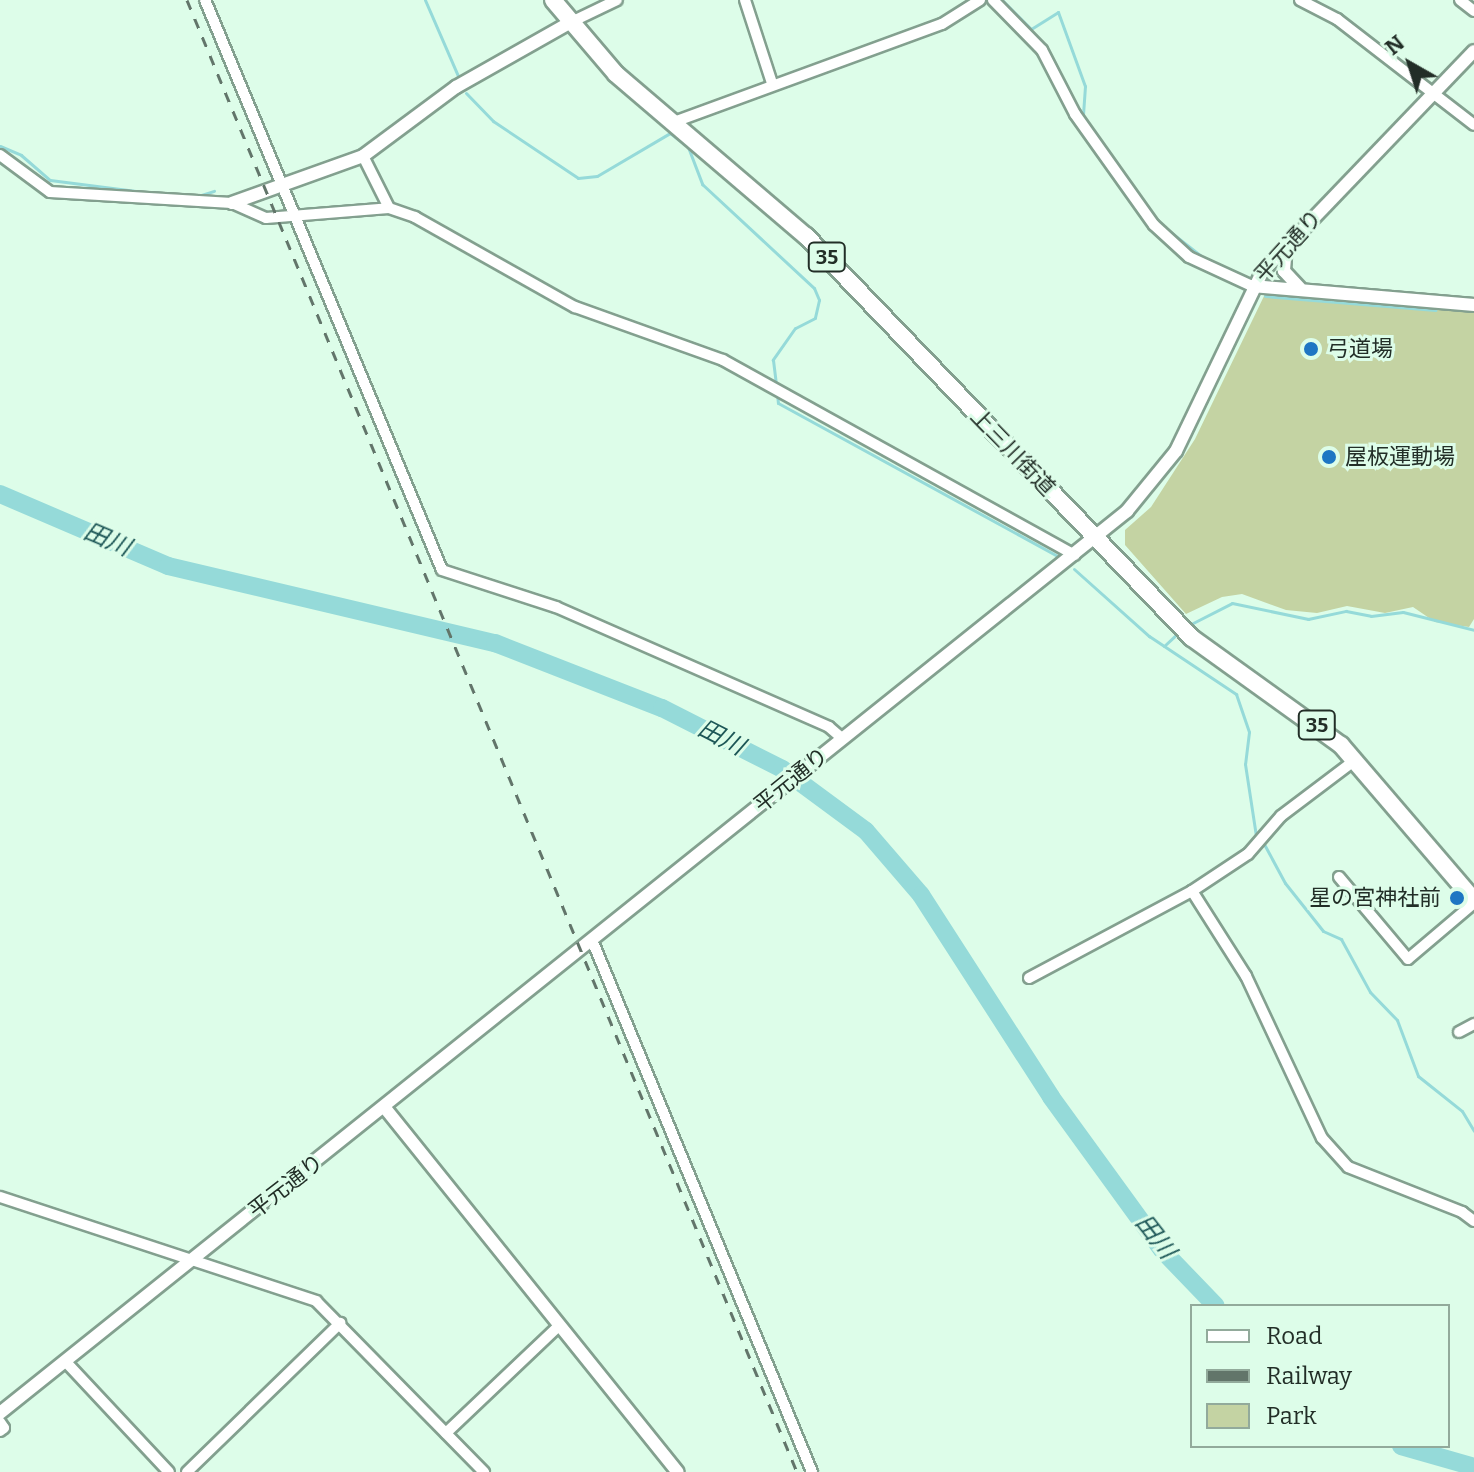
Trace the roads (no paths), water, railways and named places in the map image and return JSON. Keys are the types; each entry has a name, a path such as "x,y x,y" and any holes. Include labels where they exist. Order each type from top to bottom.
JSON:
{"main road":[{"name":"上三川街道","path":"553,0 569,23 616,74 806,236 1192,638 1313,722 1355,760 1474,901"}],"street":[{"path":"205,0 442,570 556,607 829,727 843,739"},
{"path":"232,203 363,156 456,87 569,23 617,0"},
{"path":"745,0 772,83"},
{"path":"674,122 772,83 942,24 980,0"},
{"path":"993,0 1042,50 1075,114 1154,225 1189,257 1252,286 1474,305"},
{"path":"1300,0 1337,19 1474,125"},
{"path":"1460,0 1474,11"},
{"name":"平元通り","path":"1,1423 65,1361 1075,555 1150,488 1176,451 1252,286 1287,244 1474,51"},
{"path":"0,155 50,192 232,203 266,218 389,208 415,217 575,307 723,360 1075,555"},
{"path":"363,156 389,208"},
{"path":"1287,244 1285,275 1307,290"},
{"path":"1029,978 1192,891 1248,854 1281,816 1355,760"},
{"path":"1339,877 1408,959 1474,901"},
{"path":"1192,891 1246,976 1322,1138 1348,1167 1462,1212 1474,1221"},
{"path":"592,940 812,1472"},
{"path":"1459,1032 1474,1024"},
{"path":"385,1108 678,1472"},
{"path":"0,1197 316,1301 484,1472"},
{"path":"187,1472 340,1323"},
{"path":"446,1433 560,1325"},
{"path":"65,1361 169,1472"}],"waterway":[{"path":"425,0 458,76"},
{"path":"1002,0 1031,29 1058,12 1085,86 1083,118"},
{"path":"466,93 493,121 578,178 597,176 670,133 688,147 702,184 814,288 819,300 815,318 795,328 773,360 776,386"},
{"path":"0,146 21,155 50,180 159,194"},
{"path":"195,197 214,191"},
{"path":"1164,227 1205,259"},
{"path":"1265,296 1435,310"},
{"path":"777,394 778,403 1057,556"},
{"name":"田川","path":"0,494 168,566 495,643 662,708 782,769 866,831 921,895 1051,1097 1163,1251 1214,1304"},
{"path":"1074,569 1149,636 1236,694 1249,732 1245,764 1256,836"},
{"path":"1191,624 1232,603 1308,619 1346,611 1371,616 1403,612 1474,630"},
{"path":"1164,646 1176,635"},
{"path":"1264,844 1285,883 1323,931 1341,939 1370,992 1397,1020 1418,1076 1462,1111 1474,1131"},
{"name":"田川","path":"1408,1448 1474,1467"}],"railway":[{"path":"187,0 797,1472"}],"place":[{"name":"弓道場","path":"1311,349"},
{"name":"屋板運動場","path":"1329,457"},
{"name":"星の宮神社前","path":"1457,898"}]}
